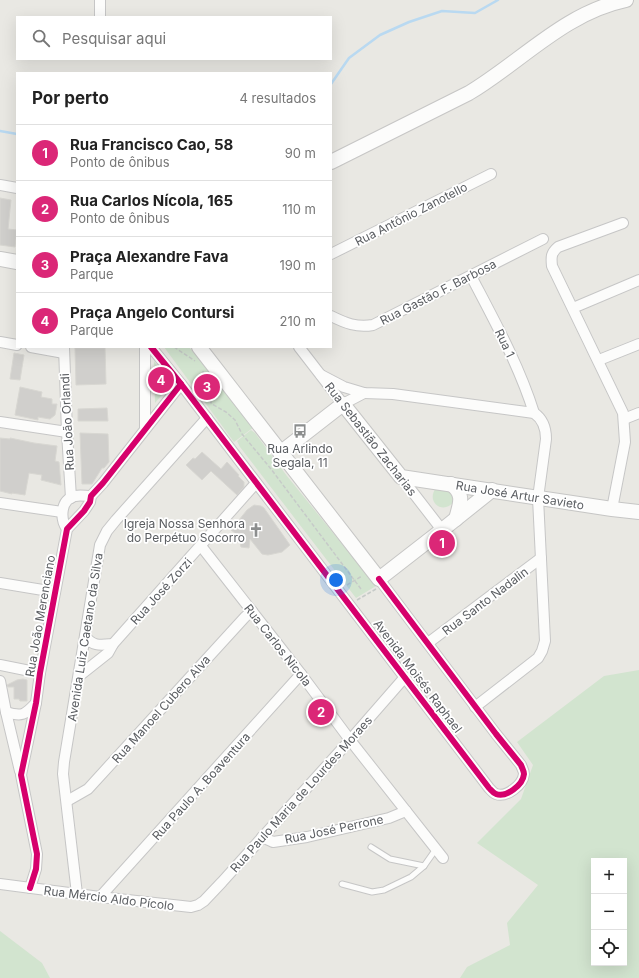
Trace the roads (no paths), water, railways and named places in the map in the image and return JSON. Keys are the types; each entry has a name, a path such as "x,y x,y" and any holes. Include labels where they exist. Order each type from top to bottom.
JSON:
{"street":[{"path":"100,0 100,16"},
{"path":"332,162 441,108 487,82 547,36 567,24 608,5 626,0"},
{"name":"Rua Antônio Zanotello","path":"332,254 491,174"},
{"path":"0,185 16,188"},
{"path":"612,509 625,442 623,413 552,266 551,258 552,252 558,247 624,223"},
{"name":"Rua Gastão F. Barbosa","path":"332,317 344,323 356,326 364,327 373,325 543,238"},
{"path":"0,259 16,262"},
{"name":"Rua 1","path":"471,276 527,392 534,413 539,417 546,431 538,498 545,641 542,652 538,658 475,707"},
{"path":"573,308 639,280"},
{"path":"0,342 16,345"},
{"path":"598,360 639,344"},
{"path":"42,348 64,350"},
{"path":"145,348 145,429"},
{"name":"Avenida Moisés Raphael","path":"152,348 181,384 489,788 497,794 505,794 516,788 522,781 524,773 521,765 428,644 373,581 280,453 200,348"},
{"name":"Rua Sebastião Zacharias","path":"300,348 442,530"},
{"name":"Rua João Orlandi","path":"64,350 71,498"},
{"path":"321,375 339,385 364,393 393,394 534,413"},
{"path":"67,529 84,511 90,502 91,496 103,483 181,384"},
{"path":"280,453 343,404 364,393"},
{"path":"624,419 639,413"},
{"name":"Avenida Luiz Caetano da Silva","path":"77,894 63,774 100,545 107,531 207,418"},
{"path":"0,422 67,432"},
{"name":"Rua José Artur Savieto","path":"401,477 639,512"},
{"name":"Rua José Zorzi","path":"79,676 108,653 113,644 256,483"},
{"path":"451,484 456,487 460,495 460,506 456,519"},
{"path":"373,581 403,561 492,490"},
{"path":"0,503 62,512 71,498 76,496 91,496"},
{"name":"Rua João Merenciano","path":"30,888 36,869 37,854 21,775 36,703 40,673 67,529 62,520 62,512"},
{"name":"Rua Carlos Nicola","path":"201,546 443,858"},
{"name":"Rua Santo Nadalin","path":"428,644 541,558"},
{"path":"0,583 55,592"},
{"name":"Rua Manoel Cubero Alva","path":"67,801 88,789 244,617 252,611"},
{"path":"85,636 90,642 96,644 113,644"},
{"path":"0,665 40,673"},
{"name":"Rua Paulo A. Boaventura","path":"100,897 301,674"},
{"name":"Rua Paulo Maria de Lourdes Moraes","path":"194,907 204,901 350,740 404,677"},
{"path":"0,681 21,775"},
{"path":"6,712 21,715 25,714 36,703"},
{"name":"Rua José Perrone","path":"262,837 272,842 307,837 389,818 406,811"},
{"name":"Rua Mércio Aldo Pícolo","path":"0,884 194,907"}],"lane":[{"path":"371,847 390,859 424,866"},
{"path":"342,884 372,892 384,890 411,877 424,866 436,849"}],"waterway":[{"path":"332,83 349,58 380,35 409,22 442,11 475,13 498,0"},
{"path":"0,131 16,134"}],"place":[{"name":"Praça Angelo Contursi","path":"161,380"},
{"name":"Praça Alexandre Fava","path":"207,387"},
{"name":"Rua Arlindo Segala, 11","path":"300,431"},
{"name":"Igreja Nossa Senhora do Perpétuo Socorro","path":"256,530"},
{"name":"Rua Francisco Cao, 58","path":"442,543"},
{"name":"Rua Carlos Nícola, 165","path":"321,712"}]}
